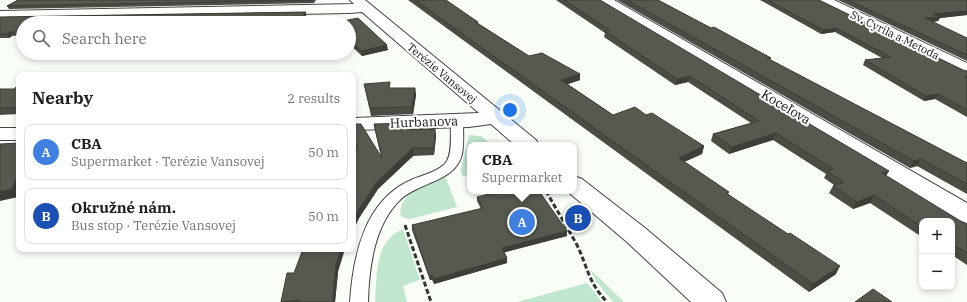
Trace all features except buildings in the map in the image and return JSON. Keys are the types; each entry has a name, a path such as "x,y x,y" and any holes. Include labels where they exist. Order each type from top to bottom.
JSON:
{"street":[{"name":"Koceľova","path":"604,0 967,214"},
{"name":"Sv. Cyrila a Metoda","path":"824,0 967,70"},
{"path":"0,15 349,9 361,3"},
{"name":"Terézie Vansovej","path":"361,3 524,142"},
{"name":"Hurbanova","path":"356,124 484,120 494,117"},
{"path":"0,134 16,134"},
{"path":"577,187 711,302"}],"lane":[{"path":"359,302 359,288 365,251 382,211 395,196 413,185 448,168 453,162 456,154 457,121"}],"path":[{"path":"548,194 588,276 607,302"},
{"path":"405,225 432,302"}],"green space":[{"path":"469,135 481,136 488,142 467,142"},
{"path":"467,144 467,175 463,176 461,169"},
{"path":"445,176 457,207 410,219 401,216 401,208 409,195 423,185"},
{"path":"403,229 420,280 403,286 407,302 375,302 377,271 382,251 387,242"},
{"path":"589,268 624,302 613,302 596,281"},
{"path":"587,283 602,302 517,302"}],"place":[{"name":"Okružné nám.","path":"578,218"},
{"name":"CBA","path":"522,222"}]}
